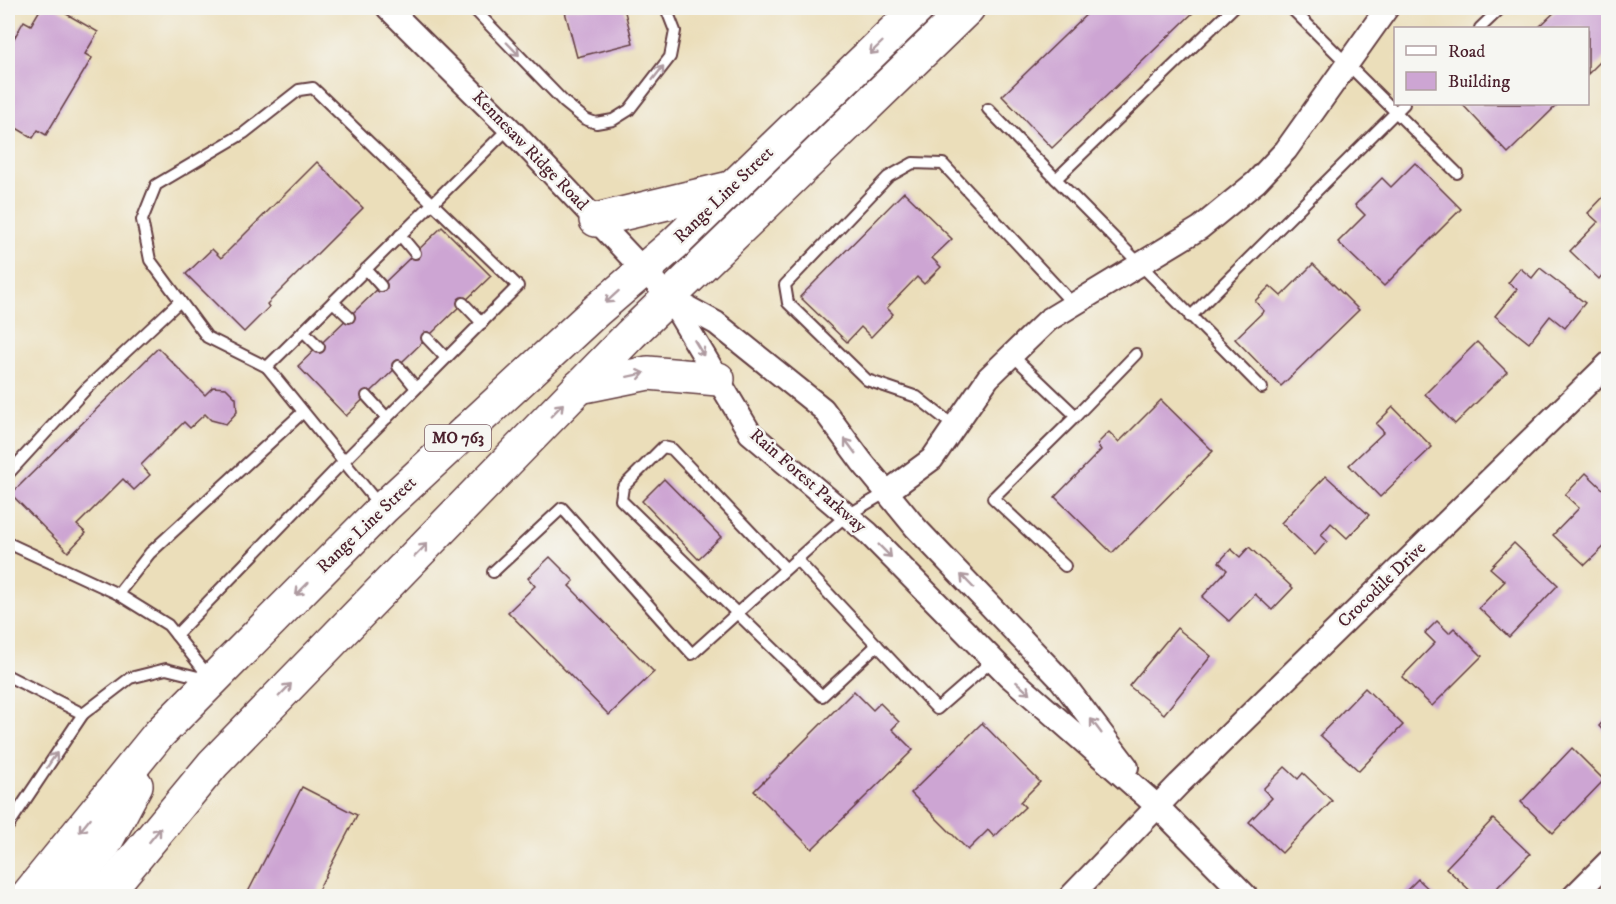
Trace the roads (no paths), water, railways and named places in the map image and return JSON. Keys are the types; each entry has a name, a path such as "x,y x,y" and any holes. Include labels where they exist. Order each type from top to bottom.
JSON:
{"main road":[{"name":"Range Line Street","path":"27,897 170,722 382,508 675,243 918,8"},
{"name":"Range Line Street","path":"105,897 213,764 579,387 968,8"},
{"path":"596,220 732,188"},
{"path":"579,387 648,373 718,379"},
{"path":"63,897 104,845 170,722"}],"street":[{"name":"Kennesaw Ridge Road","path":"388,8 509,128 669,297"},
{"path":"887,492 932,459 988,378 1048,320 1200,228 1256,182 1286,150 1346,63 1388,8"},
{"name":"Rain Forest Parkway","path":"669,297 750,433 868,533 993,660 1156,807 1246,897"},
{"name":"Rain Forest Parkway","path":"669,297 716,323 823,409 916,528 1061,680 1156,807"},
{"name":"Crocodile Drive","path":"1071,897 1156,807 1608,364"},
{"path":"1574,897 1608,862"}],"lane":[{"path":"473,8 564,102 585,119 596,123 613,120 629,110 670,57 675,31 666,8"},
{"path":"1056,179 1233,8"},
{"path":"1291,8 1457,173"},
{"path":"1481,27 1501,8"},
{"path":"176,635 344,461 518,286 313,88 299,90 244,133 156,184 142,220 150,260 207,337 267,367 303,412 344,461 382,508"},
{"path":"1190,317 1403,105"},
{"path":"988,109 1137,265 1262,388"},
{"path":"267,367 509,128"},
{"path":"954,426 917,397 867,380 788,303 785,285 888,177 913,163 943,164 1073,304"},
{"path":"400,235 415,253"},
{"path":"366,269 381,286"},
{"path":"8,474 86,389 180,301"},
{"path":"333,302 349,317"},
{"path":"463,303 482,323"},
{"path":"303,331 319,347"},
{"path":"427,338 447,358"},
{"path":"1065,566 993,498 1136,354"},
{"path":"1012,355 1076,416"},
{"path":"398,366 416,388"},
{"path":"367,396 387,418"},
{"path":"118,594 150,553 303,412"},
{"path":"785,568 672,449 663,447 623,487 621,500 822,696 877,645"},
{"path":"493,572 562,508 692,654 785,568 846,516 887,492"},
{"path":"8,543 118,594 168,625 212,680"},
{"path":"796,559 937,709 993,660"},
{"path":"8,826 83,714 130,678 166,669 212,680"},
{"path":"8,676 83,714"}]}
